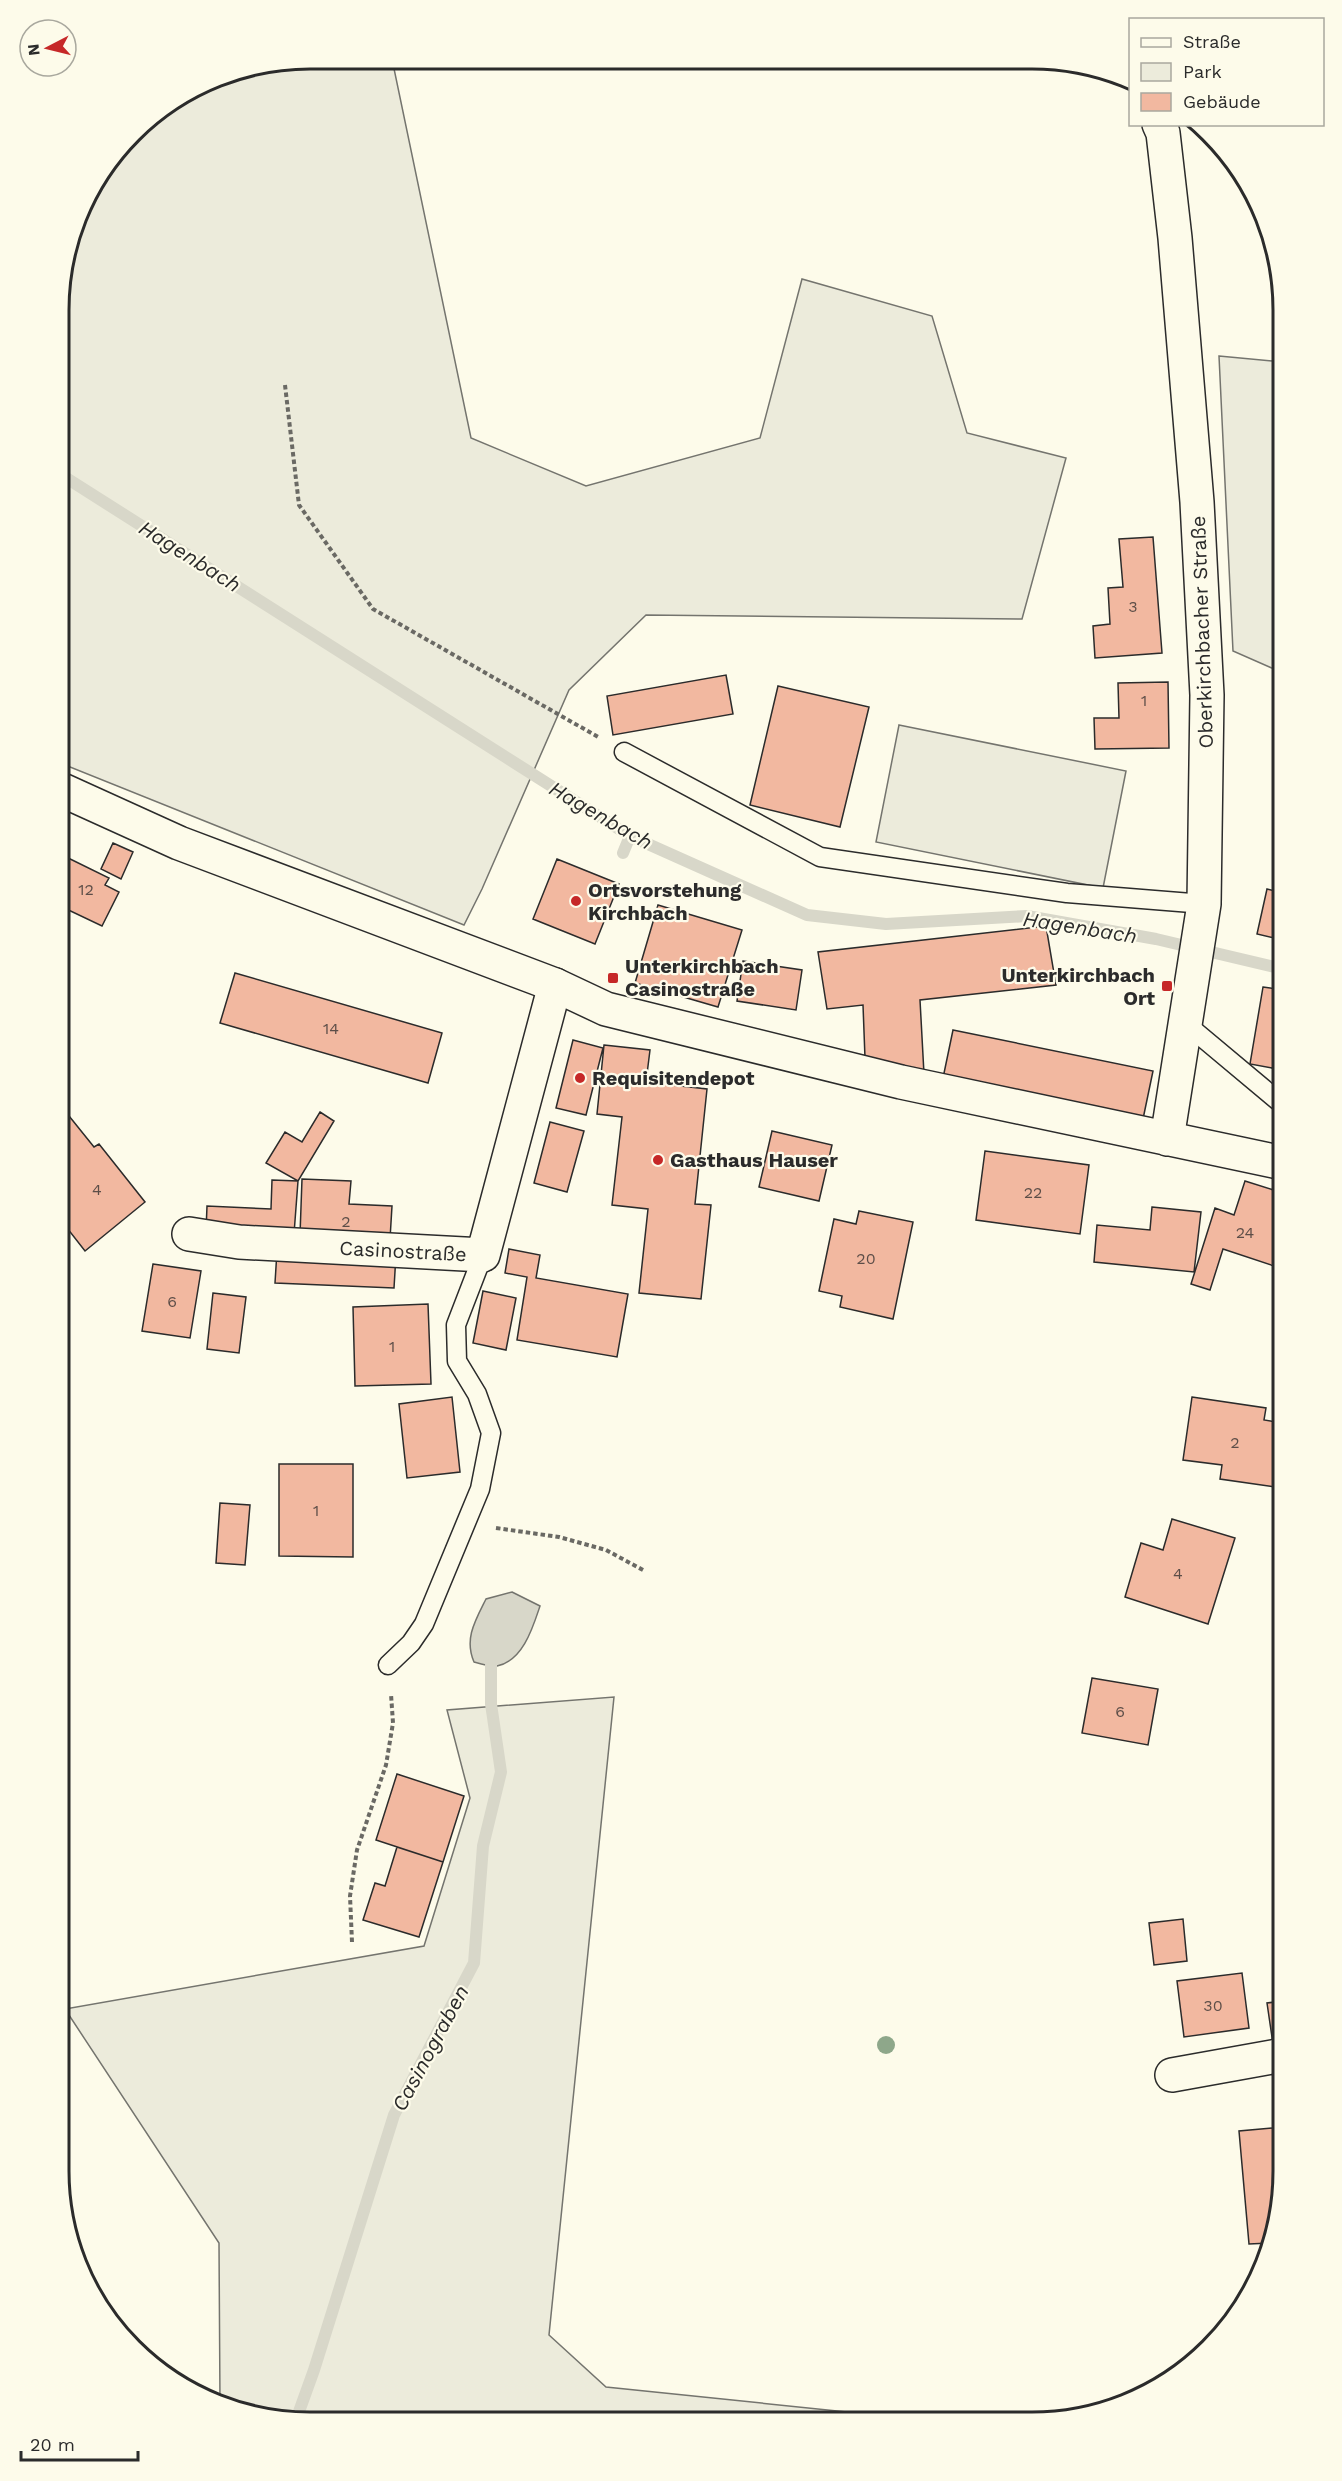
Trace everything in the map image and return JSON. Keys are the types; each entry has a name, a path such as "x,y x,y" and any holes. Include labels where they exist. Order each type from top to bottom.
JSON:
{"street":[{"name":"Oberkirchbacher Straße","path":"1160,126 1163,133 1171,187 1197,502 1207,695 1204,904 1167,1138"},
{"path":"69,793 179,843 555,986 606,1009 900,1082 1273,1161"},
{"name":"Casinostraße","path":"189,1234 239,1242 483,1255 555,986"},
{"path":"1172,2075 1273,2057"}],"lane":[{"path":"624,752 820,857 1067,893 1204,904"},
{"path":"1185,1023 1273,1097"},
{"path":"388,1665 411,1643 424,1624 480,1490 491,1433 477,1394 457,1361 456,1325 483,1255"}],"path":[{"path":"285,385 299,505 373,609 624,752"},
{"path":"465,1528 508,1528 559,1537 606,1550 643,1570"},
{"path":"352,1942 350,1896 357,1850 386,1766 393,1723 388,1665"}],"green space":[{"path":"310,69 394,69 471,438 586,486 760,438 802,279 932,316 967,433 1066,458 1022,619 646,615 569,690 464,925 69,767 69,310 71,278 77,247 87,218 101,189 129,151 151,129 189,101 218,87 247,77 278,71"},
{"path":"1219,356 1273,361 1273,669 1233,651"},
{"path":"899,725 1126,771 1103,888 876,842"},
{"path":"614,1697 549,2335 606,2387 847,2412 310,2412 278,2410 247,2404 220,2395 219,2243 69,2015 69,2008 424,1946 470,1798 447,1710"}],"shaded area":[{"path":"512,1592 540,1606 526,1642 506,1663 495,1666 474,1662 470,1646 472,1630 486,1599"}],"building":[{"path":"1153,537 1162,653 1095,658 1093,626 1110,624 1108,588 1123,587 1119,539"},
{"path":"726,675 733,714 613,735 607,696"},
{"path":"1168,682 1169,748 1095,749 1094,718 1119,718 1118,683"},
{"path":"778,686 869,707 840,827 750,805"},
{"path":"113,843 133,852 121,879 101,869"},
{"path":"69,858 109,878 105,885 119,892 102,926 69,910"},
{"name":"Ortsvorstehung Kirchbach","path":"557,859 619,884 595,944 533,919"},
{"path":"1267,889 1273,890 1273,938 1257,934"},
{"path":"658,905 742,930 718,1007 635,983"},
{"path":"1046,926 1056,985 920,1000 924,1074 865,1058 863,1005 827,1009 818,952"},
{"path":"743,961 802,970 796,1010 737,1001"},
{"path":"235,973 442,1033 428,1083 220,1023"},
{"path":"1263,987 1273,988 1273,1068 1250,1064"},
{"path":"953,1030 1153,1071 1143,1119 943,1078"},
{"name":"Requisitendepot","path":"573,1040 603,1048 586,1115 556,1108"},
{"name":"Gasthaus Hauser","path":"604,1045 650,1050 646,1082 707,1089 695,1204 711,1205 701,1299 639,1293 648,1209 612,1205 622,1117 597,1114"},
{"path":"320,1112 334,1121 298,1181 266,1163 285,1132 302,1142"},
{"path":"69,1116 94,1147 99,1144 145,1202 85,1251 69,1231"},
{"path":"550,1122 584,1131 567,1192 534,1183"},
{"path":"772,1131 832,1145 819,1201 759,1187"},
{"path":"985,1151 1089,1165 1080,1234 976,1220"},
{"path":"302,1179 351,1181 349,1204 392,1206 390,1239 300,1235"},
{"path":"272,1180 298,1181 294,1234 206,1231 207,1206 271,1209"},
{"path":"1245,1181 1273,1190 1273,1266 1223,1249 1210,1290 1191,1284 1215,1208 1234,1215"},
{"path":"1152,1207 1201,1212 1194,1272 1094,1262 1097,1225 1150,1230"},
{"path":"859,1211 913,1222 893,1319 840,1307 842,1296 819,1291 834,1219 856,1224"},
{"path":"509,1249 540,1255 536,1278 628,1294 617,1357 517,1340 527,1277 505,1273"},
{"path":"277,1251 396,1255 394,1288 275,1283"},
{"path":"153,1264 201,1271 190,1338 142,1331"},
{"path":"483,1291 516,1298 506,1350 473,1343"},
{"path":"213,1293 246,1297 239,1353 207,1349"},
{"path":"428,1304 431,1384 355,1386 353,1307"},
{"path":"452,1397 460,1472 407,1478 399,1404"},
{"path":"1192,1397 1266,1408 1264,1420 1273,1421 1273,1487 1220,1479 1222,1465 1183,1460"},
{"path":"279,1464 353,1464 353,1557 279,1556"},
{"path":"220,1503 250,1505 245,1565 216,1563"},
{"path":"1172,1519 1235,1538 1208,1624 1125,1597 1141,1543 1163,1550"},
{"path":"1092,1678 1158,1689 1148,1745 1082,1733"},
{"path":"397,1774 464,1796 443,1862 376,1840"},
{"path":"397,1847 443,1862 419,1937 363,1920 375,1883 385,1886"},
{"path":"1183,1919 1187,1961 1154,1965 1149,1923"},
{"path":"1242,1973 1249,2028 1184,2037 1177,1981"},
{"path":"1273,2002 1273,2044 1267,2003"},
{"path":"1273,2128 1271,2203 1262,2243 1249,2244 1239,2131"}],"waterway":[{"name":"Hagenbach","path":"69,480 630,836 807,915 886,924 1027,916 1156,939 1273,967"},
{"path":"623,853 630,836"},
{"name":"Casinograben","path":"299,2411 394,2115 474,1963 483,1846 501,1772 491,1704 491,1665"}],"place":[{"name":"Ortsvorstehung Kirchbach","path":"576,901"},
{"name":"Unterkirchbach Casinostraße","path":"613,978"},
{"name":"Unterkirchbach Ort","path":"1167,986"},
{"name":"Requisitendepot","path":"580,1078"},
{"name":"Gasthaus Hauser","path":"658,1160"}]}
